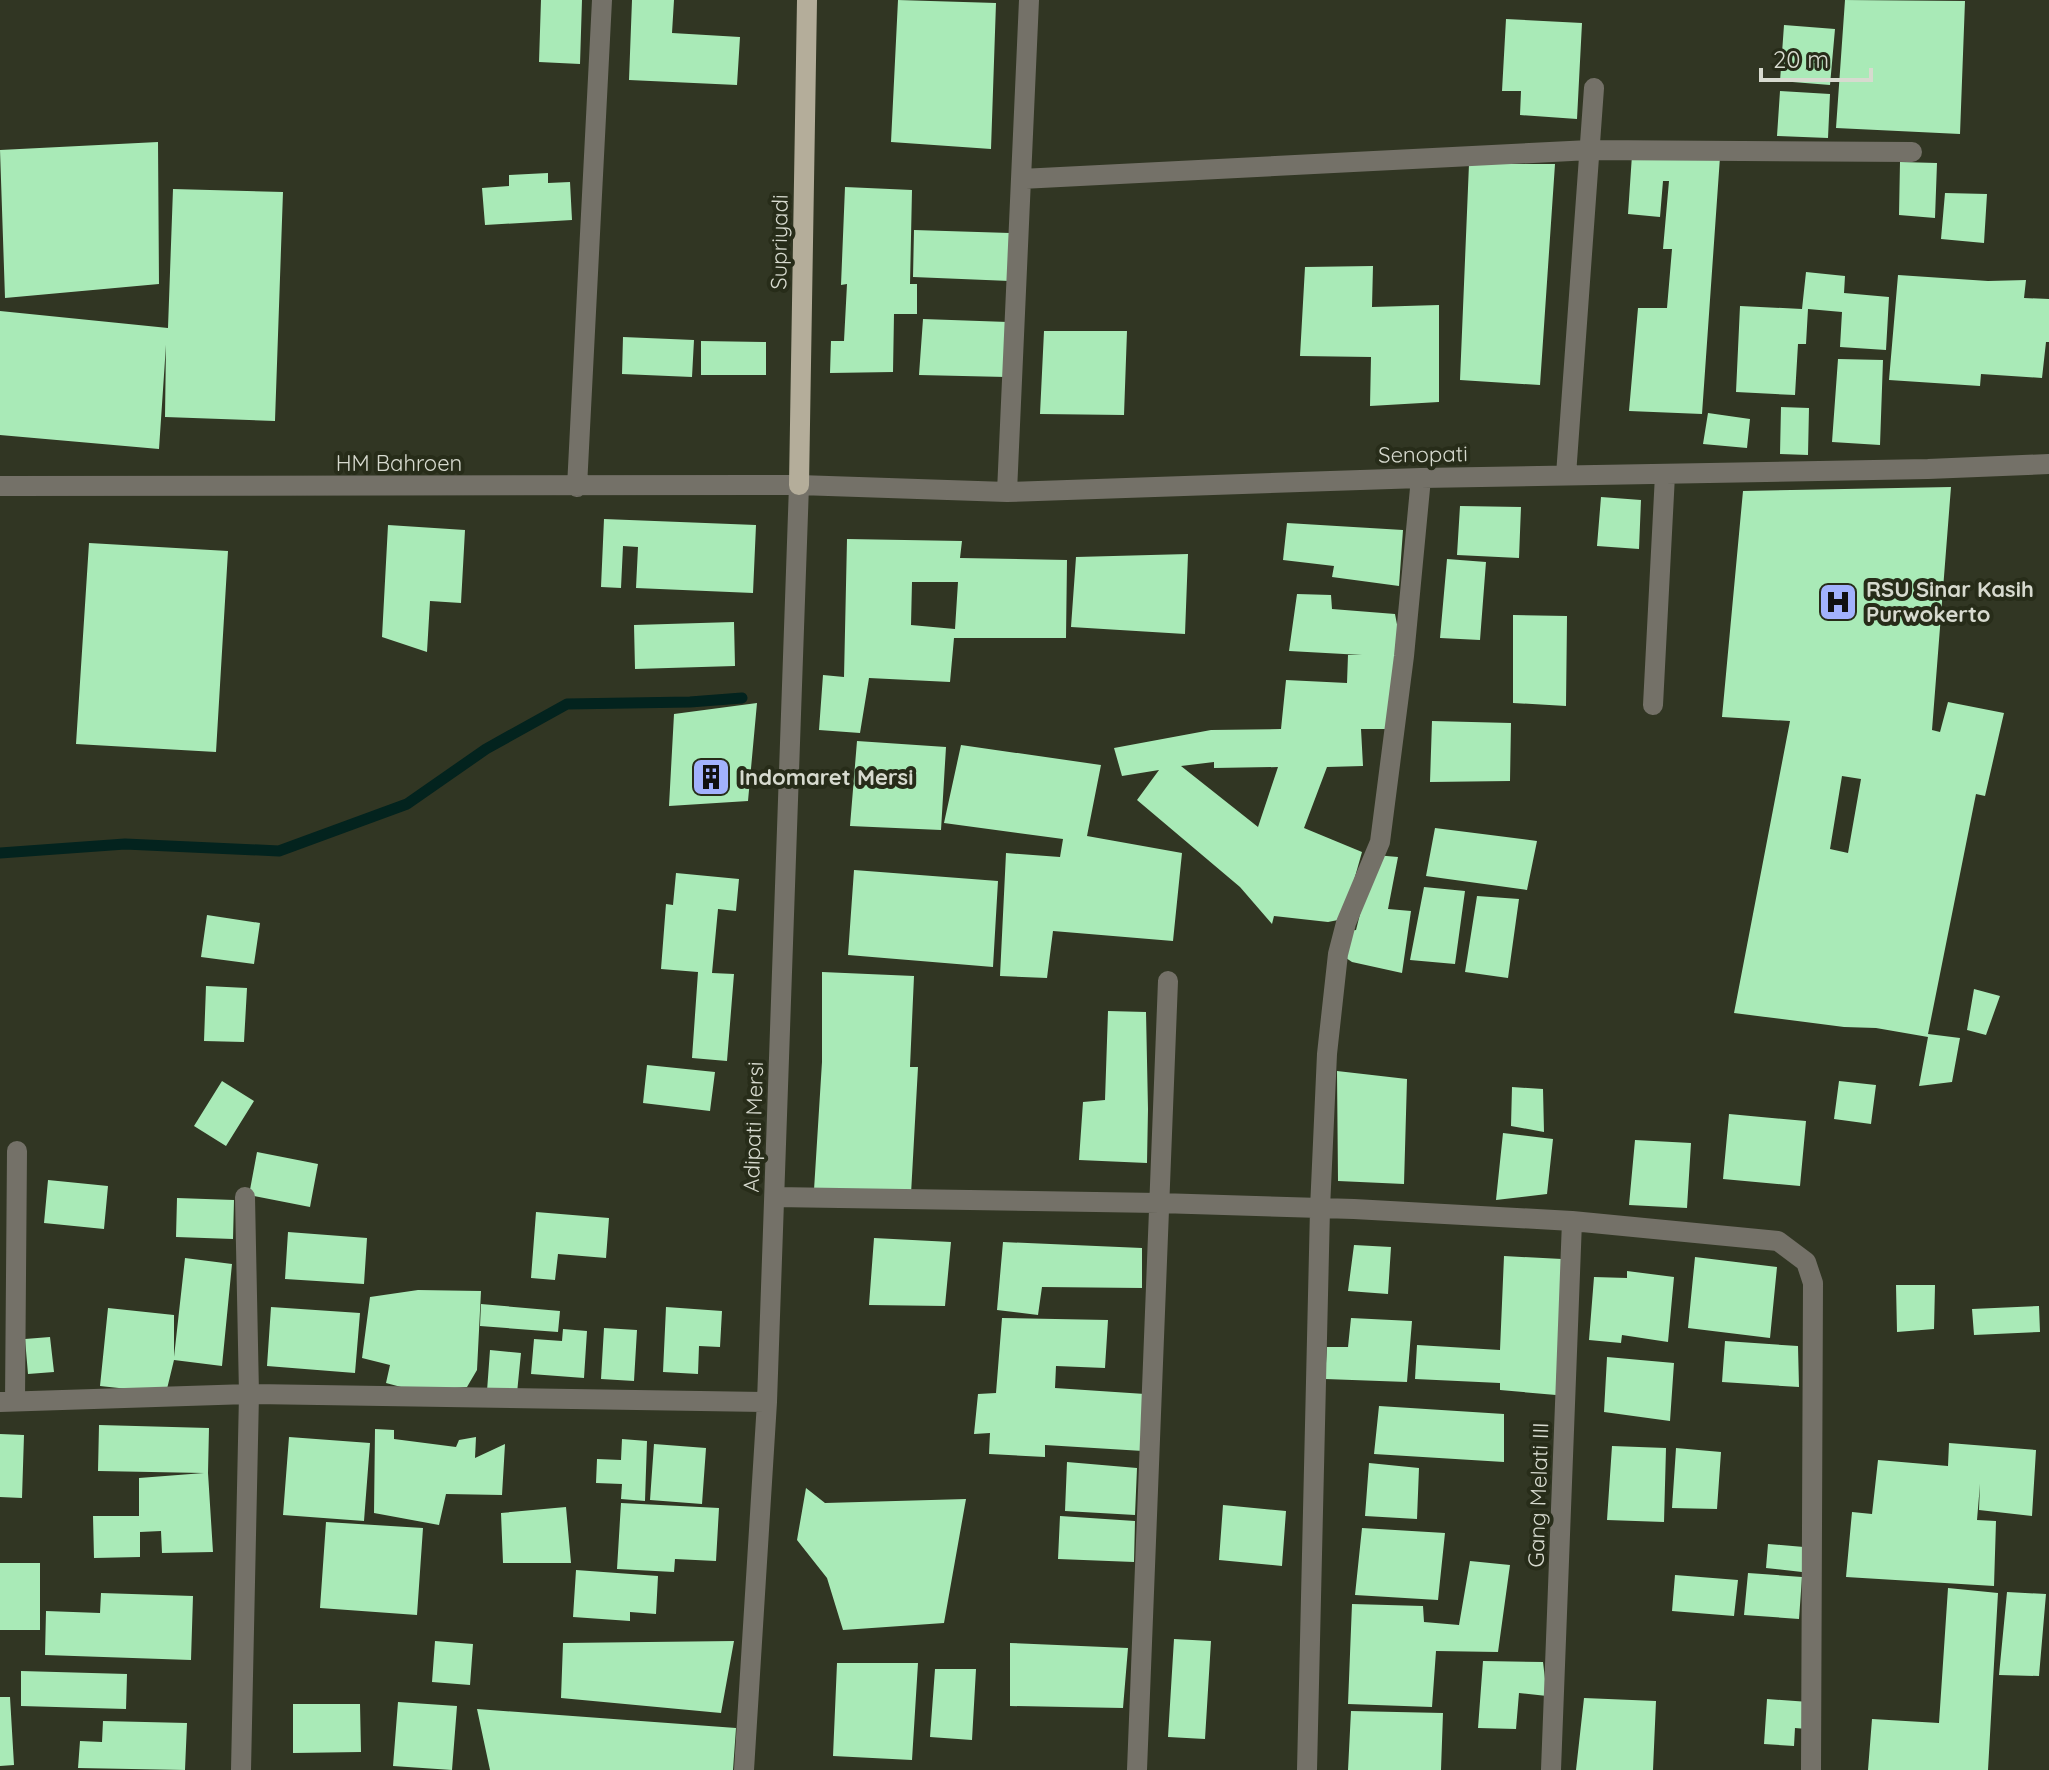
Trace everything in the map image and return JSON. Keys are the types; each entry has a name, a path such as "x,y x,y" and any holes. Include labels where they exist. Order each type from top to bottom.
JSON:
{"main road":[{"name":"Supriyadi","path":"799,485 807,0"}],"street":[{"path":"577,487 602,0"},
{"path":"1007,492 1029,0"},
{"path":"1566,475 1594,88"},
{"path":"1021,179 1590,150 1912,152"},
{"name":"Senopati","path":"799,485 1007,492 1421,478 1665,475 2049,464"},
{"path":"1653,705 1665,475"},
{"path":"1307,1770 1320,1209 1327,1054 1338,954 1346,923 1380,842 1404,656 1421,478"},
{"name":"HM Bahroen","path":"0,486 799,485"},
{"name":"Adipati Mersi","path":"744,1770 767,1402 799,485"},
{"path":"1137,1770 1168,981"},
{"path":"17,1151 7,1402 249,1394 767,1402"},
{"path":"241,1770 249,1394 245,1197"},
{"path":"775,1197 1159,1203 1320,1209 1572,1221 1778,1241 1806,1262 1813,1283 1811,1770"},
{"name":"Gang Melati III","path":"1551,1770 1572,1221"}],"building":[{"path":"541,0 582,0 580,64 539,62"},
{"path":"632,0 674,0 672,33 740,37 737,85 629,80"},
{"path":"898,0 996,3 991,149 891,142"},
{"path":"1845,0 1965,1 1960,134 1836,128"},
{"path":"1506,19 1582,23 1577,119 1520,115 1521,91 1502,91"},
{"path":"1784,25 1835,29 1830,85 1780,81"},
{"path":"1780,91 1830,94 1828,138 1777,136"},
{"path":"158,142 159,284 5,298 0,150"},
{"path":"1632,155 1720,157 1702,414 1629,411 1638,308 1667,308 1672,249 1663,249 1669,181 1663,181 1660,217 1628,214"},
{"path":"1900,162 1937,163 1935,218 1899,215"},
{"path":"1469,164 1555,164 1540,385 1460,380"},
{"path":"548,173 548,183 570,182 572,220 485,225 482,188 509,186 509,175"},
{"path":"845,187 912,190 910,284 917,284 917,314 894,314 893,372 830,373 831,341 844,341 847,284 841,285"},
{"path":"173,189 283,192 275,421 165,417 166,345 159,449 0,435 0,311 168,328"},
{"path":"1945,193 1987,194 1984,243 1941,239"},
{"path":"914,230 1010,233 1010,281 913,277"},
{"path":"1373,266 1372,307 1439,305 1439,402 1370,406 1371,357 1300,356 1305,267"},
{"path":"1806,272 1845,276 1844,293 1889,297 1886,350 1840,347 1842,312 1808,309 1806,344 1798,344 1795,395 1736,392 1740,306 1802,309"},
{"path":"1898,275 1988,281 2026,280 2024,298 2049,299 2049,342 2046,342 2042,378 1981,374 1980,386 1889,380"},
{"path":"923,319 1008,322 1006,377 919,375"},
{"path":"1044,331 1127,331 1124,415 1040,414"},
{"path":"623,337 694,340 692,377 622,374"},
{"path":"701,341 766,342 766,375 701,375"},
{"path":"1838,359 1883,360 1880,445 1832,442"},
{"path":"1781,407 1809,408 1808,455 1780,454"},
{"path":"1708,413 1750,419 1747,448 1703,444"},
{"path":"1951,487 1932,730 1940,732 1948,702 2004,713 1985,796 1976,794 1928,1034 1960,1038 1952,1082 1919,1086 1928,1037 1876,1028 1734,1013 1790,721 1722,717 1743,491","holes":["1842,776 1861,779 1848,853 1830,849"]},
{"path":"1601,497 1641,500 1639,549 1597,546"},
{"path":"1460,506 1521,507 1519,558 1457,555"},
{"path":"604,519 756,525 753,593 636,588 638,547 623,546 621,588 601,587"},
{"path":"1287,523 1403,530 1399,586 1332,577 1334,566 1283,560"},
{"path":"388,525 465,530 461,603 430,601 427,652 382,637"},
{"path":"847,539 962,541 960,558 1067,560 1066,638 954,638 950,682 869,678 860,733 819,730 823,675 844,677","holes":["912,582 958,582 955,629 911,625"]},
{"path":"89,543 228,551 216,752 76,744"},
{"path":"1188,554 1185,634 1071,627 1076,557"},
{"path":"1447,559 1486,562 1480,640 1440,638"},
{"path":"1297,594 1331,595 1332,609 1395,614 1403,656 1394,729 1361,729 1363,766 1327,767 1304,828 1362,852 1343,919 1328,922 1274,916 1272,924 1240,887 1137,800 1159,770 1122,776 1114,748 1211,730 1281,729 1286,680 1347,683 1348,655 1362,655 1289,651","holes":["1214,762 1214,768 1278,767 1258,827 1181,766"]},
{"path":"1513,615 1567,616 1566,706 1513,703"},
{"path":"734,622 735,666 635,669 634,625"},
{"name":"Indomaret Mersi","path":"757,703 748,801 669,806 674,714"},
{"path":"1432,721 1511,723 1510,781 1430,782"},
{"path":"857,741 946,747 941,830 850,826"},
{"path":"961,745 1101,765 1087,836 1182,853 1173,941 1053,931 1047,978 1000,976 1006,853 1060,857 1063,839 944,823"},
{"path":"1435,828 1537,841 1527,890 1426,876"},
{"path":"1375,855 1398,857 1388,909 1411,911 1402,973 1352,962 1340,954 1347,931 1356,930"},
{"path":"854,870 998,881 993,967 848,955"},
{"path":"676,873 739,879 736,911 718,909 712,973 734,974 727,1061 692,1058 698,972 661,969 666,904 673,905"},
{"path":"1424,887 1465,891 1455,964 1410,960"},
{"path":"1477,896 1519,899 1508,978 1465,972"},
{"path":"207,915 260,923 254,964 201,957"},
{"path":"822,972 914,976 910,1067 918,1067 911,1194 814,1190 822,1062"},
{"path":"206,986 247,988 244,1042 204,1041"},
{"path":"1974,989 2000,996 1986,1035 1967,1030"},
{"path":"1108,1011 1146,1012 1147,1163 1079,1160 1083,1102 1105,1100"},
{"path":"647,1065 715,1072 710,1111 643,1103"},
{"path":"1337,1071 1407,1079 1404,1184 1338,1181"},
{"path":"222,1081 254,1101 226,1146 194,1126"},
{"path":"1839,1081 1876,1085 1871,1124 1834,1119"},
{"path":"1512,1087 1543,1089 1544,1132 1511,1126"},
{"path":"1729,1114 1806,1121 1800,1186 1723,1179"},
{"path":"1503,1133 1553,1139 1547,1194 1496,1200"},
{"path":"1635,1140 1691,1143 1687,1208 1629,1205"},
{"path":"257,1152 318,1164 310,1207 249,1195"},
{"path":"48,1180 108,1186 104,1229 44,1223"},
{"path":"177,1198 234,1200 233,1239 176,1237"},
{"path":"536,1212 609,1218 606,1258 558,1254 555,1280 531,1278"},
{"path":"288,1232 367,1238 364,1284 285,1279"},
{"path":"874,1238 951,1242 945,1306 869,1305"},
{"path":"1003,1242 1142,1248 1142,1288 1042,1287 1038,1315 997,1310"},
{"path":"1354,1245 1391,1247 1388,1294 1348,1291"},
{"path":"1504,1256 1562,1259 1556,1395 1500,1390 1500,1383 1415,1379 1417,1345 1500,1350"},
{"path":"1695,1257 1777,1267 1770,1338 1688,1328"},
{"path":"185,1258 232,1264 222,1366 174,1360 166,1393 100,1386 108,1308 174,1315 174,1357"},
{"path":"1627,1271 1674,1277 1668,1342 1622,1335 1621,1343 1589,1340 1594,1277 1627,1278"},
{"path":"1896,1285 1935,1285 1934,1329 1897,1332"},
{"path":"418,1290 481,1291 477,1370 467,1387 416,1391 386,1383 390,1365 362,1358 370,1297"},
{"path":"481,1304 560,1311 558,1332 480,1326"},
{"path":"2039,1306 2040,1332 1974,1335 1972,1309"},
{"path":"271,1307 360,1313 355,1373 267,1366"},
{"path":"666,1307 722,1311 720,1347 699,1346 698,1374 663,1372"},
{"path":"1002,1318 1108,1320 1105,1368 1056,1366 1055,1388 1145,1394 1143,1451 1045,1445 1045,1457 989,1454 990,1433 974,1434 978,1394 996,1393"},
{"path":"1351,1318 1412,1321 1407,1382 1325,1379 1327,1347 1348,1347"},
{"path":"604,1328 637,1330 634,1381 601,1379"},
{"path":"563,1329 587,1331 584,1378 531,1374 534,1339 562,1341"},
{"path":"50,1337 54,1372 28,1374 25,1339"},
{"path":"1725,1341 1798,1346 1799,1387 1722,1382"},
{"path":"490,1350 521,1353 517,1393 487,1391"},
{"path":"1607,1357 1674,1363 1670,1421 1604,1412"},
{"path":"1379,1406 1504,1414 1504,1462 1374,1454"},
{"path":"99,1425 209,1428 208,1473 213,1552 162,1553 161,1531 140,1532 140,1557 94,1558 93,1516 139,1516 139,1478 204,1473 98,1471"},
{"path":"375,1429 394,1430 394,1439 456,1447 459,1440 476,1437 475,1458 505,1444 502,1495 446,1494 439,1525 374,1513"},
{"path":"0,1434 24,1435 22,1498 0,1497"},
{"path":"289,1437 370,1443 364,1521 283,1515"},
{"path":"622,1439 647,1441 645,1501 621,1499 622,1484 596,1483 597,1459 621,1460"},
{"path":"1949,1443 2036,1450 2032,1516 1979,1510 1980,1484 1977,1520 1996,1521 1994,1586 1846,1577 1852,1512 1872,1514 1878,1460 1948,1466"},
{"path":"654,1444 706,1448 702,1504 650,1500"},
{"path":"1612,1446 1666,1448 1664,1522 1607,1520"},
{"path":"1676,1448 1721,1452 1717,1509 1672,1508"},
{"path":"1067,1462 1137,1468 1135,1515 1065,1511"},
{"path":"1369,1463 1419,1468 1417,1519 1365,1516"},
{"path":"806,1488 825,1503 966,1499 944,1623 843,1630 827,1578 797,1540"},
{"path":"621,1503 719,1508 716,1561 675,1559 674,1572 617,1569"},
{"path":"1223,1505 1286,1511 1282,1566 1219,1560"},
{"path":"566,1507 571,1563 503,1563 501,1513"},
{"path":"1060,1516 1135,1521 1134,1562 1058,1559"},
{"path":"326,1522 423,1528 417,1615 320,1608"},
{"path":"1362,1528 1445,1533 1438,1600 1355,1595"},
{"path":"1768,1544 1804,1547 1802,1572 1766,1568"},
{"path":"1470,1561 1510,1565 1498,1652 1436,1651 1432,1707 1348,1704 1352,1604 1423,1606 1424,1622 1459,1625"},
{"path":"0,1563 40,1563 40,1630 0,1630"},
{"path":"576,1570 658,1576 656,1614 630,1612 630,1621 573,1617"},
{"path":"1748,1573 1802,1577 1799,1619 1744,1615"},
{"path":"1675,1575 1738,1580 1734,1616 1672,1611"},
{"path":"1948,1588 1998,1593 1988,1770 1868,1770 1872,1719 1939,1723"},
{"path":"2007,1592 2046,1594 2039,1676 1999,1675"},
{"path":"101,1593 193,1596 191,1660 45,1655 46,1611 100,1613"},
{"path":"1174,1639 1211,1641 1205,1739 1168,1737"},
{"path":"435,1641 473,1644 470,1685 432,1682"},
{"path":"734,1641 721,1713 561,1698 563,1643"},
{"path":"1010,1643 1128,1648 1123,1708 1010,1706"},
{"path":"1483,1661 1543,1662 1547,1696 1519,1693 1516,1729 1478,1728"},
{"path":"837,1663 918,1663 912,1760 833,1756"},
{"path":"935,1669 976,1669 972,1740 930,1737"},
{"path":"21,1671 127,1674 126,1709 21,1706"},
{"path":"0,1697 10,1697 14,1765 0,1766"},
{"path":"1584,1698 1656,1701 1653,1770 1576,1770"},
{"path":"1767,1699 1809,1702 1807,1729 1795,1728 1794,1746 1764,1744"},
{"path":"398,1702 457,1706 452,1770 393,1766"},
{"path":"293,1704 360,1704 361,1752 293,1753"},
{"path":"477,1709 736,1728 733,1770 490,1770"},
{"path":"1351,1711 1443,1713 1441,1770 1348,1770"},
{"path":"103,1721 187,1723 185,1770 78,1768 80,1741 102,1742"}],"waterway":[{"path":"0,853 125,844 279,851 407,804 486,749 567,704 742,698"}],"place":[{"name":"RSU Sinar Kasih Purwokerto","path":"1838,602"},
{"name":"Indomaret Mersi","path":"711,777"}]}
